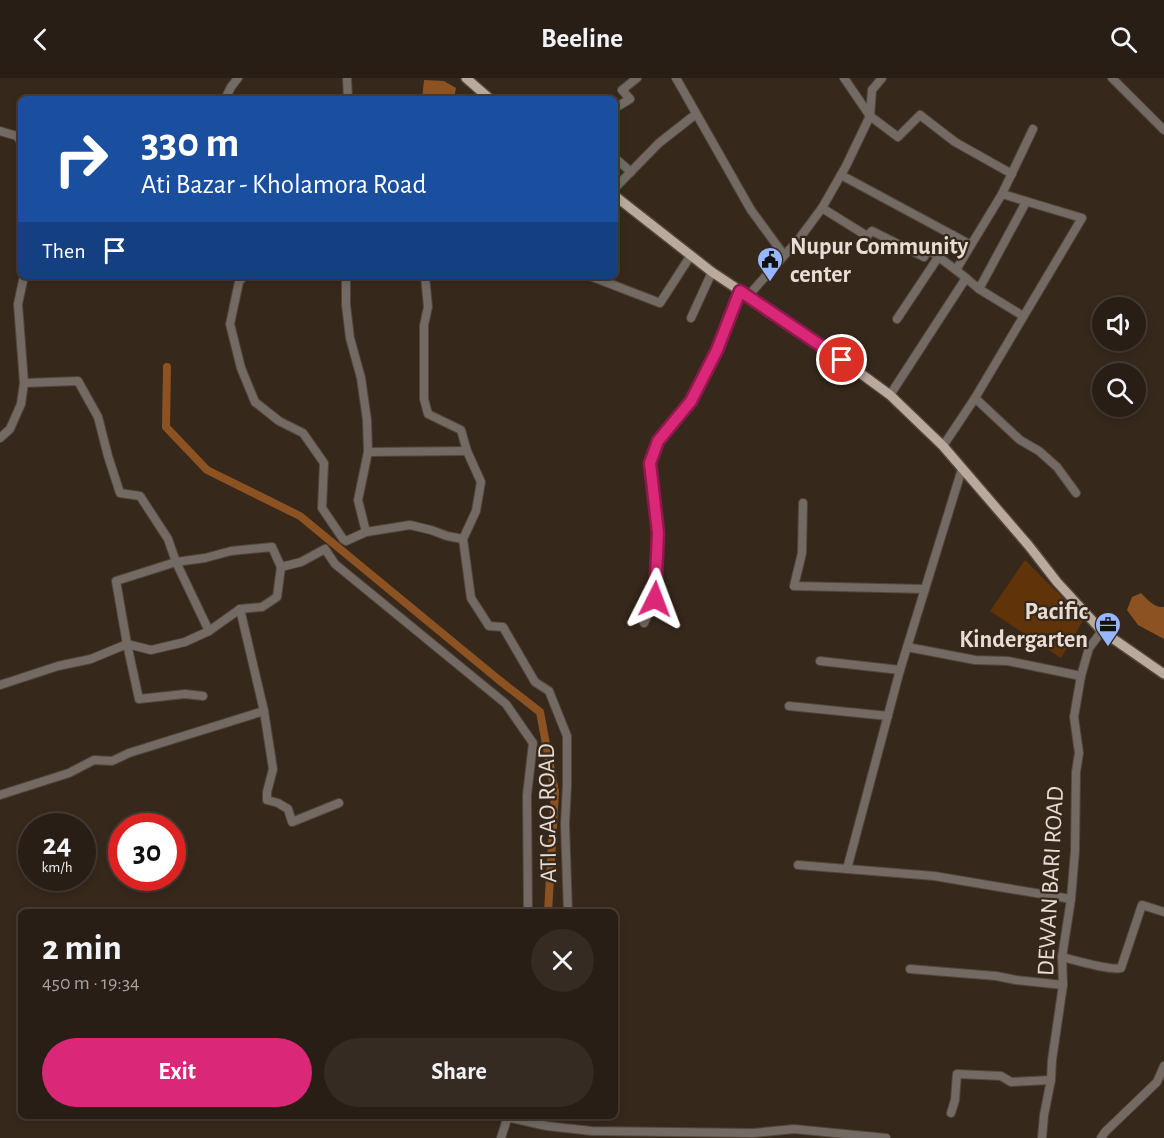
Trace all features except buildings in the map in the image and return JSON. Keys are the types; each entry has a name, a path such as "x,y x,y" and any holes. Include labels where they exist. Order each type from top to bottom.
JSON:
{"main road":[{"path":"467,79 476,94"},
{"path":"618,198 712,272 826,348 890,395 944,446 1057,582 1102,631 1164,674"}],"street":[{"path":"226,96 238,78"},
{"path":"347,78 348,96"},
{"path":"618,106 630,99 622,90 637,78"},
{"path":"676,78 751,210 784,255"},
{"path":"844,78 870,116 898,137 920,115 955,142 1011,174"},
{"path":"644,623 655,599 658,533 650,463 658,441 691,401 744,293 799,239 822,208 870,116 872,90 882,78"},
{"path":"1112,78 1164,130"},
{"path":"618,185 659,143 696,114"},
{"path":"956,270 1002,194 1033,129"},
{"path":"0,131 18,138"},
{"path":"618,161 631,172"},
{"path":"841,175 971,245"},
{"path":"944,446 1082,218 1002,194"},
{"path":"979,288 1026,202"},
{"path":"822,208 867,236 872,231 924,257 928,249 979,288 1023,316"},
{"path":"897,320 953,235"},
{"path":"599,279 660,303 691,255"},
{"path":"691,318 712,272"},
{"path":"890,395 966,278"},
{"path":"0,438 10,429 21,404 24,383 18,304 23,279"},
{"path":"242,279 230,324 241,368 255,402 279,421 303,434 324,463 322,508 346,542 366,532 410,525 463,539 476,511 481,482 461,430 428,414 424,399 424,325 428,306 425,279"},
{"path":"346,279 350,338 361,378 367,420 368,452 358,500 366,532"},
{"path":"24,383 78,381 98,417 120,493 140,496 168,539 176,562 208,631"},
{"path":"975,398 1020,440 1039,451 1057,467 1076,493"},
{"path":"368,452 467,450"},
{"path":"847,869 900,670 962,469"},
{"path":"803,503 802,553 794,586 925,589"},
{"name":"ATI GAO ROAD","path":"463,539 471,598 489,627 503,627 535,682 549,691 567,736 565,824 568,909"},
{"path":"0,685 58,666 91,659 127,644 151,650 185,642 208,631 240,609 262,607 277,597 281,567 272,547 231,551 176,562 116,581 127,644 138,699 185,694 203,696"},
{"path":"281,567 301,562 325,549 335,564 506,704 533,743 527,795 528,909"},
{"path":"240,609 264,711 273,769 267,800 288,809 292,822 339,803"},
{"name":"DEWAN BARI ROAD","path":"1042,1138 1063,985 1062,957 1071,899 1075,851 1076,772 1079,753 1074,717 1081,676 1089,648 1102,631"},
{"path":"907,647 975,660 1008,661 1081,676"},
{"path":"820,661 900,670"},
{"path":"789,706 888,716"},
{"path":"0,795 69,772 94,760 112,761 129,753 264,711"},
{"path":"798,865 934,876 1071,899"},
{"path":"1062,957 1114,970 1121,968 1142,905 1164,912"},
{"path":"910,969 996,976 1063,985"},
{"path":"1101,1138 1157,1082 1164,1066"},
{"path":"951,1113 955,1100 957,1074 1001,1076 1011,1082 1051,1080"},
{"path":"501,1138 505,1119"},
{"path":"514,1119 547,1126 592,1131 753,1133 794,1129 886,1138"}],"shaded area":[{"path":"424,80 444,81 456,88 455,96 422,96"},
{"path":"1025,560 1084,619 1061,658 990,611"},
{"path":"1141,593 1154,605 1164,607 1164,639 1138,625 1127,610 1132,597"}],"waterway":[{"path":"167,367 166,427 207,470 300,516 540,712 555,792 548,909"}],"place":[{"name":"Nupur Community center","path":"770,283"},
{"name":"Pacific Kindergarten","path":"1108,648"}],"route":[{"path":"655,599 658,533 650,463 658,441 691,401 717,350 740,291 842,360"}]}
